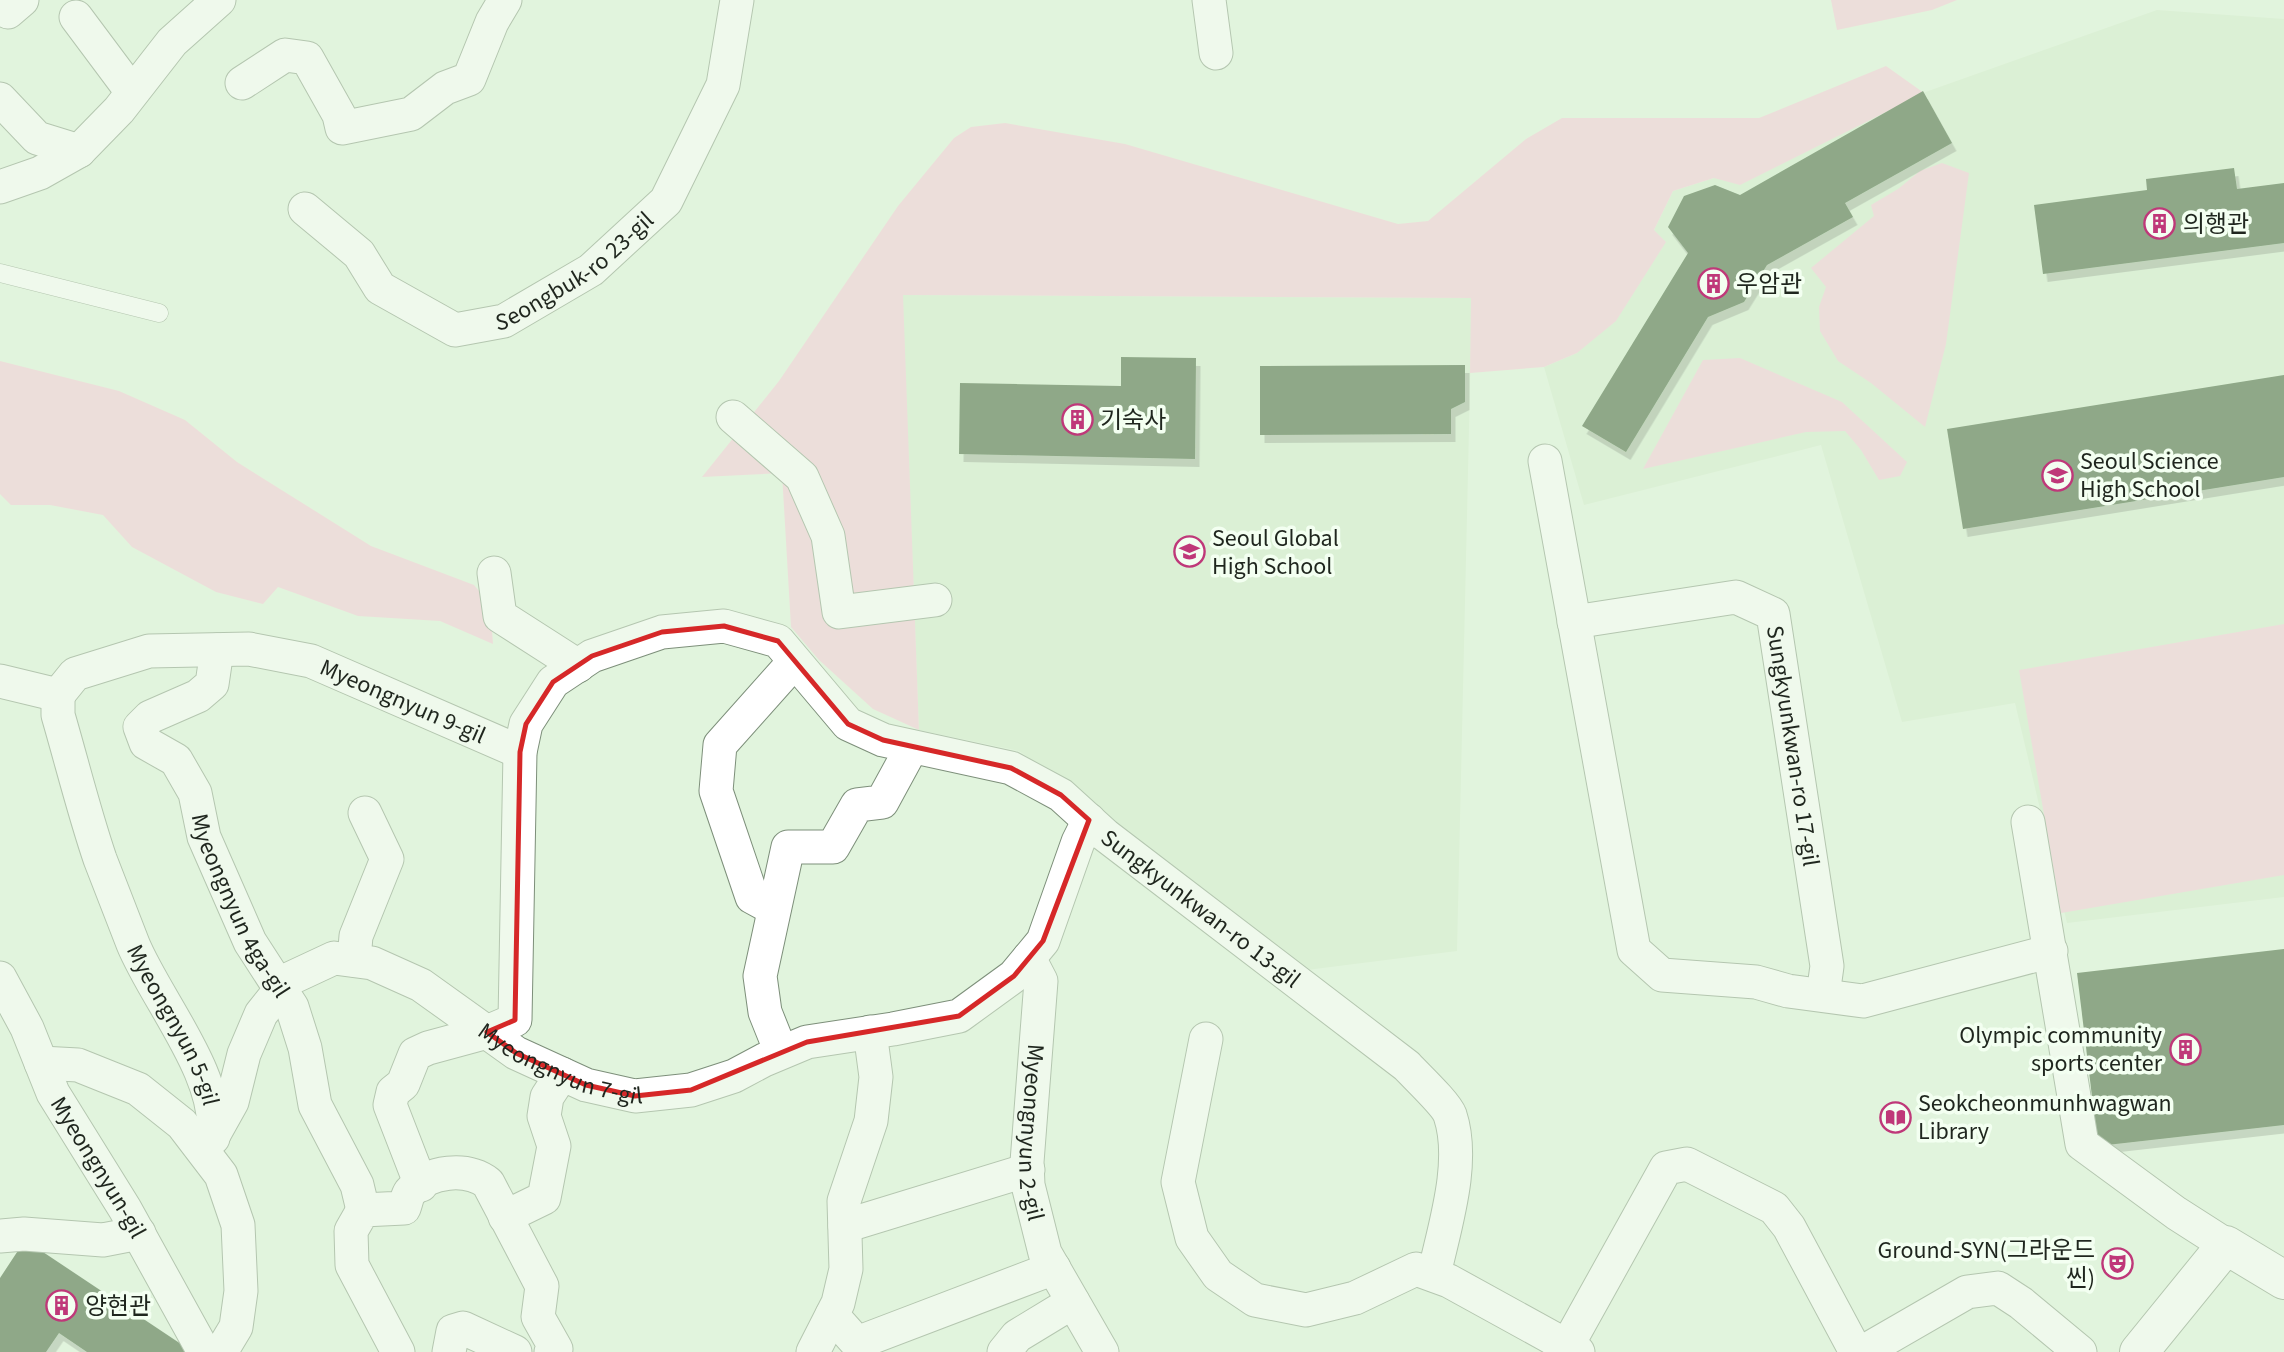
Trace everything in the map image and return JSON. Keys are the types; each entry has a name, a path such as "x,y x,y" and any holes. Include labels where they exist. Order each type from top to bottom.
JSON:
{"street":[{"path":"0,4 8,12 22,0"},
{"path":"0,187 40,173 79,151 119,110 172,42 219,0"},
{"path":"242,83 285,55 307,58 339,115 342,128 411,114 445,88 469,79 492,22 505,0"},
{"name":"Seongbuk-ro 23-gil","path":"304,209 359,254 380,288 455,330 504,321 592,270 666,201 723,85 737,0"},
{"path":"1209,0 1216,53"},
{"path":"76,17 132,92"},
{"path":"0,99 37,138 79,151"},
{"path":"733,417 802,477 828,536 839,612 935,600"},
{"path":"1545,461 1634,950 1662,975 1756,982 1788,991 1863,1001 2051,951"},
{"path":"494,573 500,616 578,666"},
{"name":"Sungkyunkwan-ro 17-gil","path":"1574,622 1736,597 1773,614 1827,965 1823,995"},
{"name":"Sungkyunkwan-ro 13-gil","path":"520,752 526,724 553,682 592,656 662,632 724,626 778,641 848,724 883,740 1011,768 1061,795 1089,820 1407,1066 1449,1113 1457,1155 1434,1275"},
{"name":"Myeongnyun 9-gil","path":"58,695 75,674 149,651 249,649 311,662 520,752"},
{"name":"Myeongnyun 4ga-gil","path":"217,650 212,684 198,696 150,717 140,727 146,743 176,760 195,793 204,837 250,942 292,1007 305,1048 315,1105 357,1185 363,1210"},
{"path":"774,909 752,897 716,791 720,745 794,662"},
{"path":"0,681 58,695"},
{"name":"Myeongnyun 5-gil","path":"58,695 58,715 100,857 135,948 183,1034 213,1105 210,1145 237,1225 241,1291 236,1327 220,1352"},
{"path":"781,1052 765,1012 760,976 788,848 834,848 857,805 882,802 912,747"},
{"path":"421,1185 390,1105 394,1092 403,1084 415,1054 487,1032 515,1020 520,752"},
{"path":"354,960 356,936 387,859 365,814"},
{"name":"Myeongnyun 7-gil","path":"210,1145 232,1102 244,1054 261,1014 289,979 334,958 372,963 421,985 516,1053 586,1085 635,1096 691,1090 734,1076 807,1042 959,1016 1014,976 1043,941 1078,842 1089,820"},
{"path":"2028,822 2082,1144 2176,1213 2284,1280"},
{"name":"Myeongnyun 2-gil","path":"1029,958 1041,981 1028,1185 1045,1253 1102,1352"},
{"name":"Myeongnyun-gil","path":"1,983 27,1028 53,1093 139,1233 204,1352"},
{"path":"813,1352 838,1303 846,1269 844,1201 871,1121 876,1077 870,1032"},
{"path":"1206,1039 1178,1182 1192,1238 1219,1275 1255,1300 1306,1310 1355,1298 1416,1269 1449,1281 1568,1350 1666,1168 1687,1164 1774,1208 1789,1227 1856,1352"},
{"path":"41,1063 78,1065 138,1089 210,1145"},
{"path":"505,1217 544,1198 554,1146 544,1115 547,1097 562,1074"},
{"path":"845,1226 1028,1170"},
{"path":"398,1352 352,1265 352,1231 363,1210 404,1208 410,1192 431,1177 456,1172 477,1175 488,1184 542,1286 538,1317 556,1349 551,1352"},
{"path":"0,1236 24,1234 103,1240 139,1233"},
{"path":"2139,1352 2226,1245"},
{"path":"832,1315 857,1343 1054,1268"},
{"path":"1863,1352 1966,1292 1998,1288 2021,1303 2080,1352"},
{"path":"1004,1352 1017,1336 1073,1302"},
{"path":"449,1352 453,1331 463,1328 515,1352"}],"lane":[{"path":"0,273 159,313"}],"highlighted area":[{"path":"724,626 778,641 848,724 883,740 1011,768 1061,795 1089,820 1043,941 1014,976 959,1016 807,1042 691,1090 635,1096 586,1085 516,1053 487,1032 515,1020 520,752 526,724 553,682 592,656 662,632"}],"shaded area":[{"path":"1831,0 1957,0 1932,10 1837,30"},
{"name":"Seoul Science High School","path":"2157,10 2284,19 2284,897 2067,923 2015,703 1902,722 1821,445 1584,505 1544,367 1577,353 1654,230 1673,191 1714,178 1917,95"},
{"path":"1886,66 1924,93 1740,185 1714,178 1673,191 1654,230 1666,242 1616,321 1577,353 1544,367 1470,373 1471,298 903,295 919,730 873,709 819,660 791,627 782,473 702,477 779,381 898,206 954,138 971,127 1005,123 1125,144 1398,224 1428,221 1526,139 1562,118 1759,118"},
{"path":"1942,163 1969,173 1946,344 1925,427 1871,383 1838,361 1820,331 1819,307 1826,287 1811,268 1874,216 1871,205 1898,189 1920,171"},
{"name":"Seoul Global High School","path":"902,295 1472,298 1457,951 1307,970 1073,789 1019,751 919,730"},
{"path":"1740,358 1842,402 1907,462 1900,476 1879,480 1861,450 1845,431 1806,432 1643,469 1703,360"},
{"path":"0,361 119,391 185,420 237,462 371,546 474,585 490,604 493,644 440,621 358,616 278,587 263,604 216,592 132,547 103,515 50,505 11,505 0,494"},
{"path":"2284,624 2284,875 2061,913 2019,670"}],"building":[{"name":"우암관","path":"1923,91 1952,143 1845,203 1853,217 1767,265 1744,302 1708,317 1626,452 1582,426 1688,253 1668,227 1684,196 1715,185 1740,195"},
{"name":"의행관","path":"2234,168 2237,189 2284,183 2284,243 2043,274 2034,205 2147,190 2146,179"},
{"name":"기숙사","path":"1121,357 1196,358 1195,459 959,454 960,383 1121,386"},
{"path":"1465,365 1465,402 1451,409 1451,434 1260,435 1260,366"},
{"path":"2284,375 2284,477 1963,529 1947,429"},
{"name":"Olympic community sports center","path":"2284,949 2284,1125 2098,1146 2077,973"},
{"name":"양현관","path":"25,1240 193,1352 87,1352 59,1333 46,1352 0,1352 0,1278"}],"place":[{"name":"의행관","path":"2160,224"},
{"name":"우암관","path":"1713,284"},
{"name":"기숙사","path":"1077,420"},
{"name":"Seoul Science High School","path":"2057,475"},
{"name":"Seoul Global High School","path":"1189,552"},
{"name":"Olympic community sports center","path":"2185,1049"},
{"name":"Seokcheonmunhwagwan Library","path":"1895,1117"},
{"name":"Ground-SYN(그라운드 씬)","path":"2118,1264"},
{"name":"양현관","path":"62,1306"}]}
